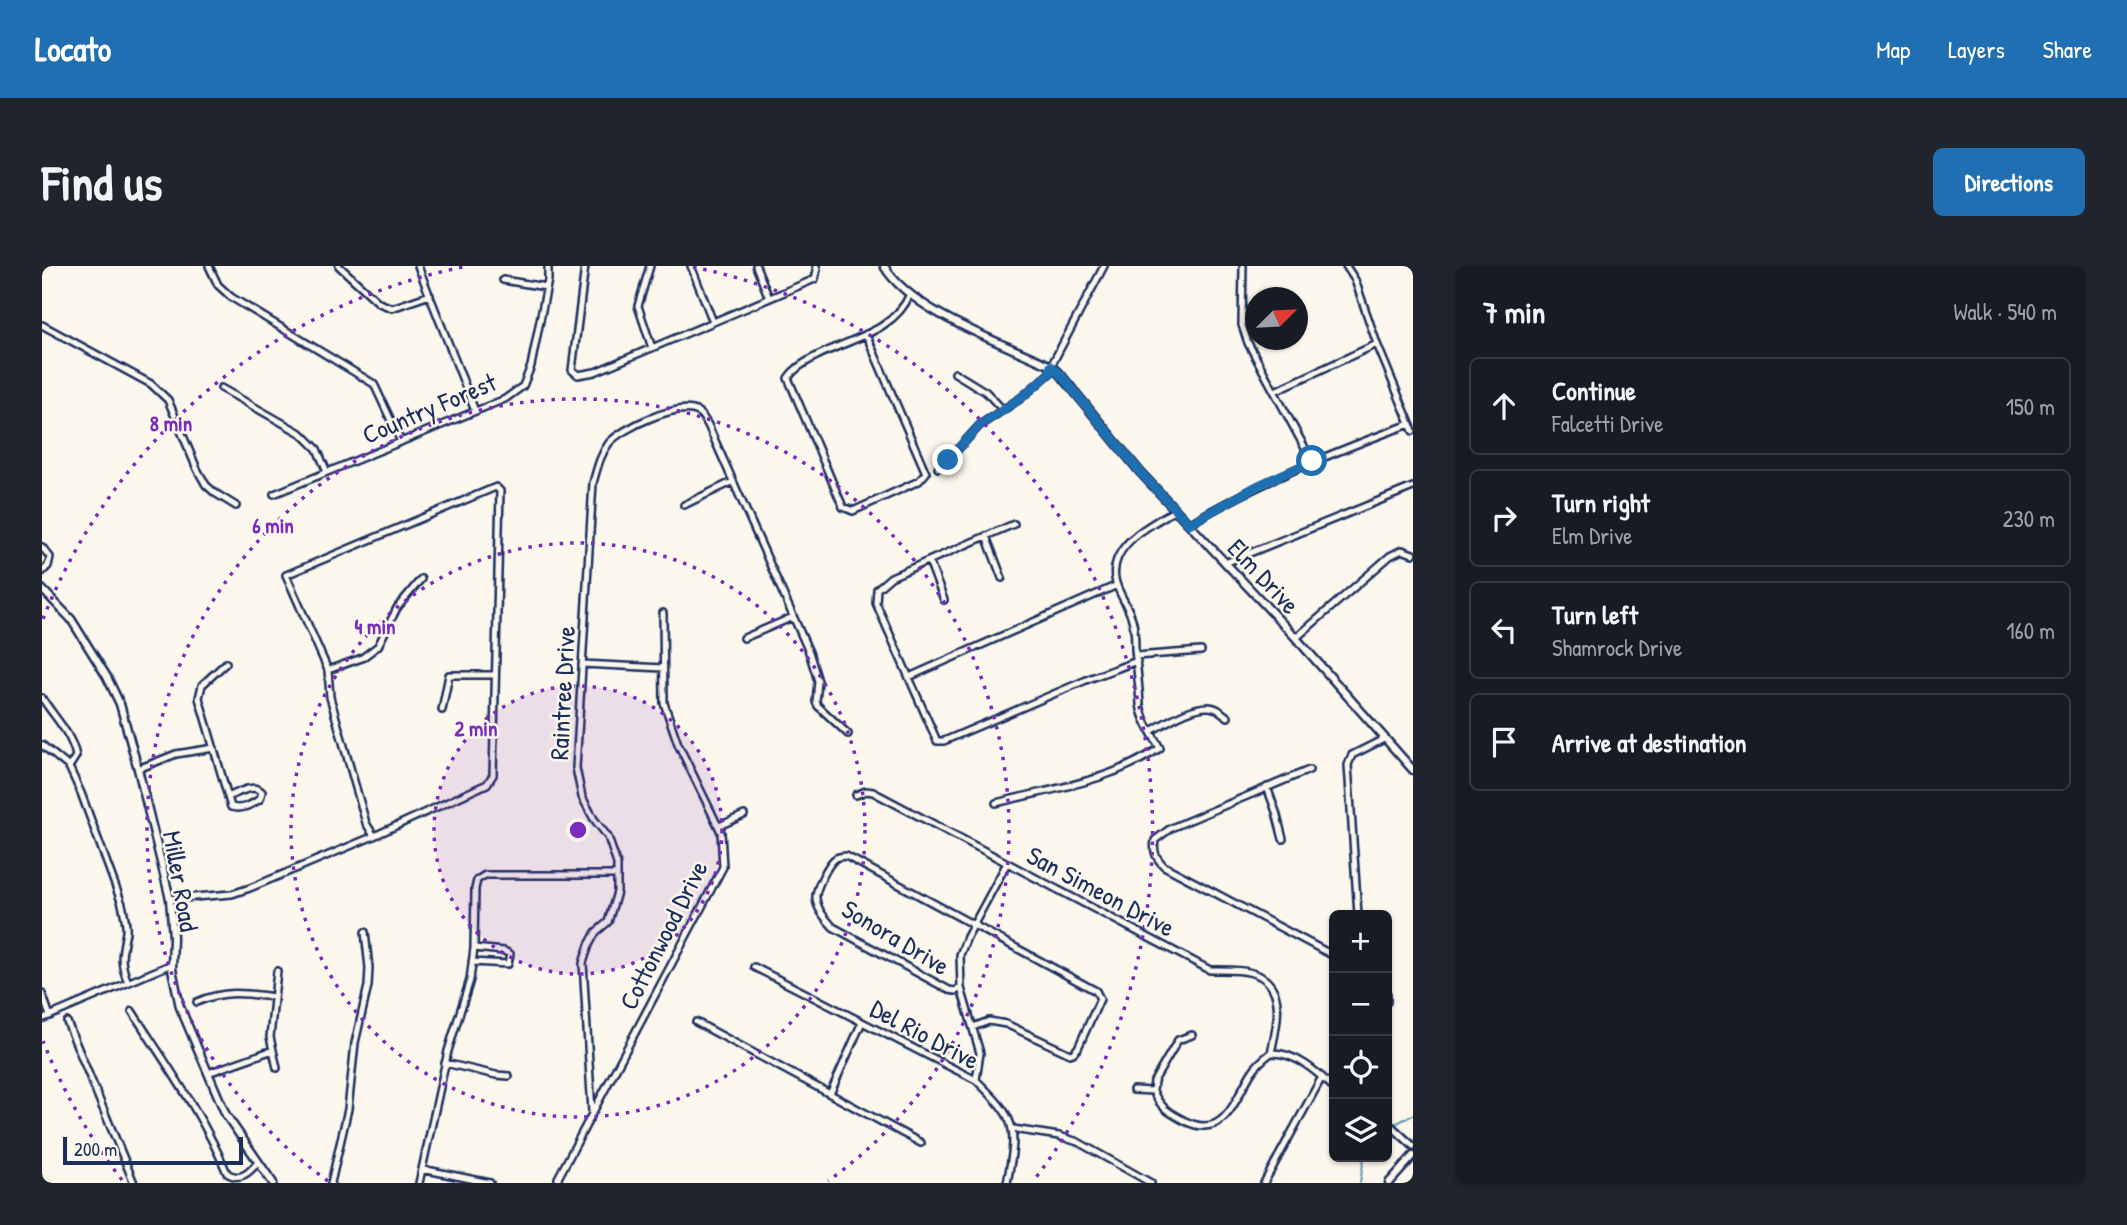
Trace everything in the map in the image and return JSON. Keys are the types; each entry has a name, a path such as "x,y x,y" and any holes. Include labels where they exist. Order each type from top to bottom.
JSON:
{"street":[{"path":"209,266 218,285 231,297 374,384 401,442"},
{"path":"339,266 379,303 392,308 429,295"},
{"path":"418,266 475,411"},
{"name":"Country Forest","path":"274,494 505,399 523,386 531,366 548,280 548,266"},
{"path":"585,266 572,370 578,376 595,372 815,279 816,266"},
{"path":"650,266 638,306 652,348"},
{"path":"691,266 713,322"},
{"path":"756,266 768,298"},
{"name":"Elm Drive","path":"884,266 898,285 910,294 967,327 1051,366 1061,375 1140,472 1296,638 1413,770"},
{"path":"938,468 980,425 1021,398 1050,373 1051,366 1104,266"},
{"path":"1243,266 1242,325 1248,344 1312,461"},
{"path":"1346,266 1355,280 1377,344 1413,431"},
{"path":"503,281 546,287"},
{"path":"866,334 926,473 919,481 853,511 843,507 788,378 794,369 823,353 866,334 882,328 905,306 910,294"},
{"path":"42,325 151,384 168,400 206,485 215,494 236,506"},
{"path":"1275,391 1377,344"},
{"path":"955,373 986,391 1002,409"},
{"path":"221,388 302,434 317,449 327,472"},
{"name":"Raintree Drive","path":"592,1112 583,963 593,938 608,922 617,892 617,864 608,837 582,797 576,768 593,483 602,453 611,440 640,423 674,410 687,409 700,412 732,482"},
{"path":"1189,524 1259,485 1312,461 1410,424"},
{"path":"684,505 732,482 809,652 818,681 816,702 848,734"},
{"path":"1225,563 1413,487"},
{"path":"170,899 232,894 250,888 374,835 487,784 493,775 499,491 496,488 286,575 328,670 330,697 337,723 366,823 374,835"},
{"path":"996,803 1105,777 1138,762 1160,748 1144,718 1140,704 1133,623 1115,586 1115,572 1117,559 1124,548 1175,510"},
{"path":"1014,524 891,577 877,589 876,603 937,741 944,741 1136,659 1201,651"},
{"path":"985,536 1002,578"},
{"path":"42,547 50,556 48,566 42,572"},
{"path":"1296,638 1391,555 1402,550 1413,554"},
{"path":"929,561 944,600"},
{"path":"328,670 362,658 378,646 397,608 421,579"},
{"path":"908,677 1115,586"},
{"name":"Miller Road","path":"42,589 71,619 107,677 120,704 170,899 173,979 180,1007 226,1115 273,1183"},
{"name":"Cottonwood Drive","path":"558,1183 558,1178 592,1112 723,867 719,826 678,744 663,703 663,613"},
{"path":"744,638 793,617"},
{"path":"226,663 202,685 199,698 214,748 228,797 231,807 237,809 253,805 260,799 262,792 254,787 228,797"},
{"path":"582,664 663,668"},
{"path":"442,710 449,675 494,675"},
{"path":"42,698 67,733 74,748 76,756 69,767"},
{"path":"1151,731 1202,707 1214,708 1228,718"},
{"path":"1358,910 1348,765 1352,755 1384,739"},
{"path":"42,745 69,767 122,904 126,931 121,960 128,982"},
{"path":"138,769 176,754 214,748"},
{"path":"1309,769 1171,828 1155,841 1156,858 1164,866 1329,953"},
{"path":"1267,787 1283,839"},
{"name":"San Simeon Drive","path":"856,795 866,791 873,792 1210,970 1236,971 1259,976 1272,990 1278,1007 1271,1053"},
{"path":"719,826 744,815"},
{"name":"Sonora Drive","path":"961,988 949,990 833,928 821,912 816,896 824,873 832,862 836,858 846,856 975,924"},
{"path":"976,1080 980,1053 961,988 960,955 1007,863"},
{"path":"419,1183 445,1063 470,980 477,880 485,875 617,874"},
{"path":"973,1027 989,1021 1006,1024 1070,1054 1078,1048 1100,999 1096,991 975,924"},
{"path":"331,1183 348,1109 355,1043 368,986 365,932"},
{"path":"472,962 509,962 510,954 504,951 474,948"},
{"path":"42,1019 172,964"},
{"name":"Del Rio Drive","path":"754,967 976,1080 1002,1105 1013,1129"},
{"path":"277,971 270,1037 277,1068"},
{"path":"42,993 50,1016"},
{"path":"197,1002 213,995 229,993 274,997"},
{"path":"132,1011 214,1140 227,1173 236,1177 244,1175 258,1162"},
{"path":"67,1022 134,1183"},
{"path":"696,1022 921,1143"},
{"path":"830,1094 862,1022"},
{"path":"1192,1035 1178,1040 1154,1081 1153,1091 1157,1102 1165,1110 1196,1127 1206,1128 1222,1121 1252,1072 1271,1053 1290,1056 1329,1083"},
{"path":"208,1073 273,1050"},
{"path":"445,1063 509,1076"},
{"path":"1264,1183 1322,1077"},
{"path":"1133,1090 1153,1091"},
{"path":"1392,1127 1413,1146"},
{"path":"1007,1183 1013,1129 1079,1142 1151,1183"},
{"path":"1389,1183 1413,1156"},
{"path":"422,1169 490,1183"}],"waterway":[{"path":"1395,1124 1413,1115"},
{"path":"1360,1183 1363,1162"}],"route":[{"path":"948,460 980,425 1021,398 1050,373 1051,366 1140,472 1189,524 1259,485 1312,461"}]}
